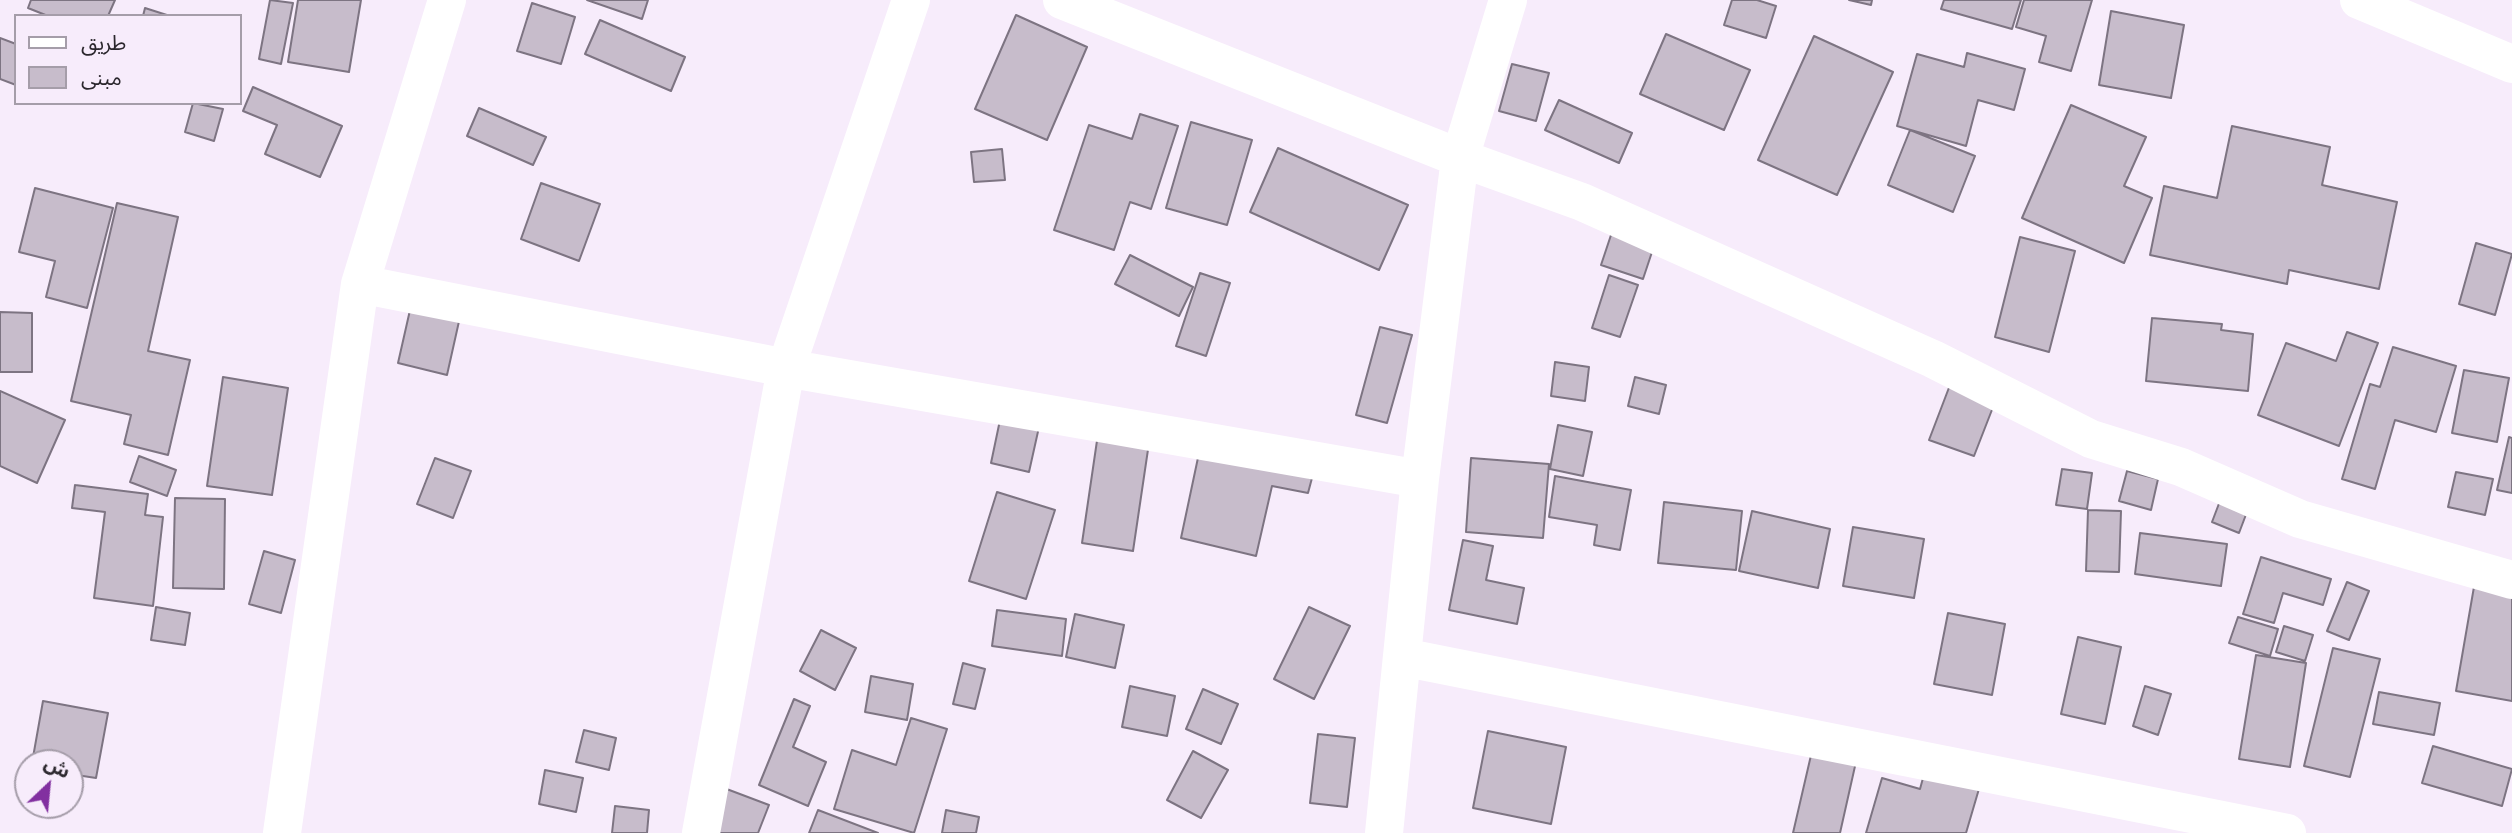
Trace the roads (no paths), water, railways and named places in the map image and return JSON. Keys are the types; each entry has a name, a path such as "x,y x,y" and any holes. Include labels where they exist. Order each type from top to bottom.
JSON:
{"street":[{"path":"282,833 360,284 446,0"},
{"path":"701,833 786,368 911,0"},
{"path":"1062,0 1460,158 1582,202 1933,359 2091,439 2182,467 2300,519 2512,580"},
{"path":"1384,833 1420,479 1460,158 1508,0"},
{"path":"2359,0 2512,64"},
{"path":"360,284 786,368 1420,479"},
{"path":"1402,657 2287,833"}]}
